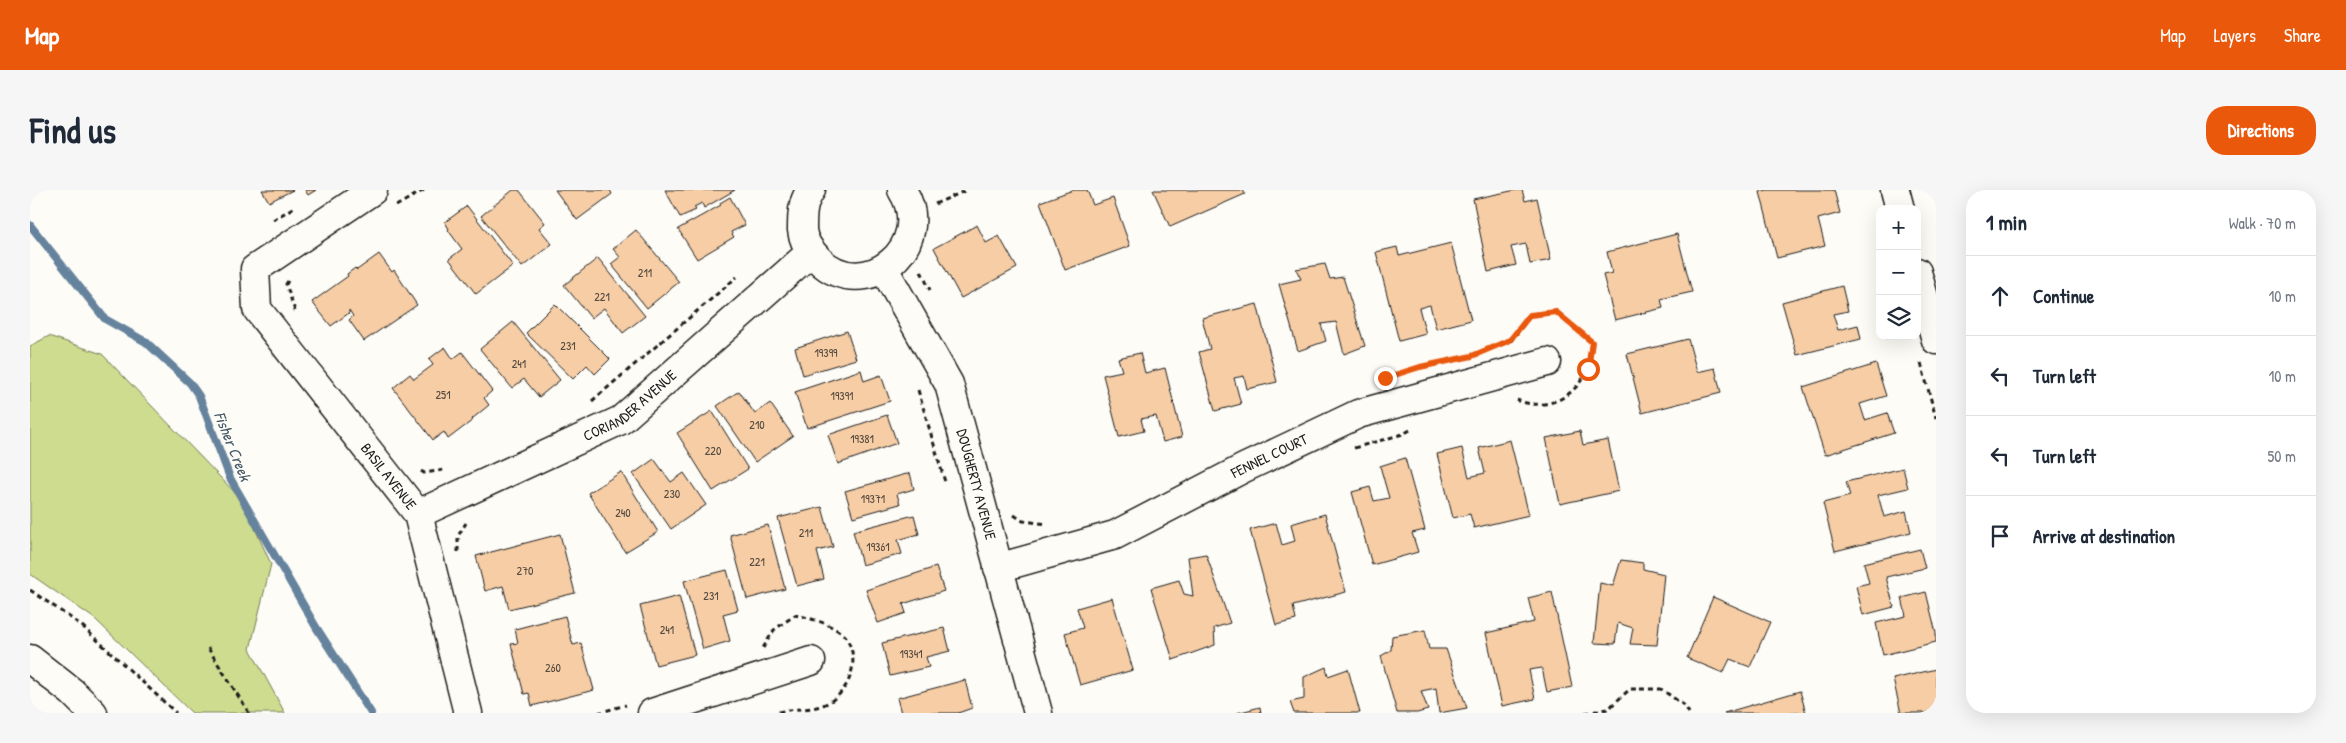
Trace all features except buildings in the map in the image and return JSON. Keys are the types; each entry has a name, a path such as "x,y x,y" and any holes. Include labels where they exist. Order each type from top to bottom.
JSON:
{"street":[{"path":"812,190 808,195 801,214 803,234 811,252 826,266 844,275 865,276 884,269 900,256 909,238 917,196"},
{"path":"1895,190 1899,205"},
{"name":"BASIL AVENUE","path":"382,200 255,269 258,309 418,514 468,713"},
{"name":"CORIANDER AVENUE","path":"418,514 621,420 811,252"},
{"name":"DOUGHERTY AVENUE","path":"884,269 948,384 1038,713"},
{"path":"1920,295 1927,347"},
{"name":"FENNEL COURT","path":"998,568 1115,535 1244,468 1358,414 1547,362"},
{"path":"30,658 72,692 93,713"},
{"path":"652,713 811,661"}],"path":[{"path":"382,200 424,190"},
{"path":"917,196 967,190"},
{"path":"918,266 934,298"},
{"path":"586,407 740,275"},
{"path":"290,278 286,284 295,312"},
{"path":"1495,346 1510,340 1530,315 1556,312 1592,342 1588,369 1575,389 1561,401 1530,405 1514,398"},
{"path":"1927,347 1936,418"},
{"path":"917,387 947,490"},
{"path":"1348,450 1403,434 1418,426"},
{"path":"417,468 424,473 452,469"},
{"path":"1009,511 1022,521 1051,524"},
{"path":"459,557 458,536 465,524 470,520"},
{"path":"30,590 82,625 176,713"},
{"path":"208,648 249,713"},
{"path":"1585,713 1608,709 1630,689 1661,689 1685,706 1689,713"}],"green space":[{"path":"49,336 102,354 242,500 271,564 250,649 285,713 192,713 95,619 30,574 30,346"}],"waterway":[{"name":"Fisher Creek","path":"30,225 105,319 146,342 190,383 199,396 230,478 316,627 371,713"}],"route":[{"path":"1385,378 1420,367 1472,356 1510,340 1530,315 1556,312 1592,342 1588,369"}]}
